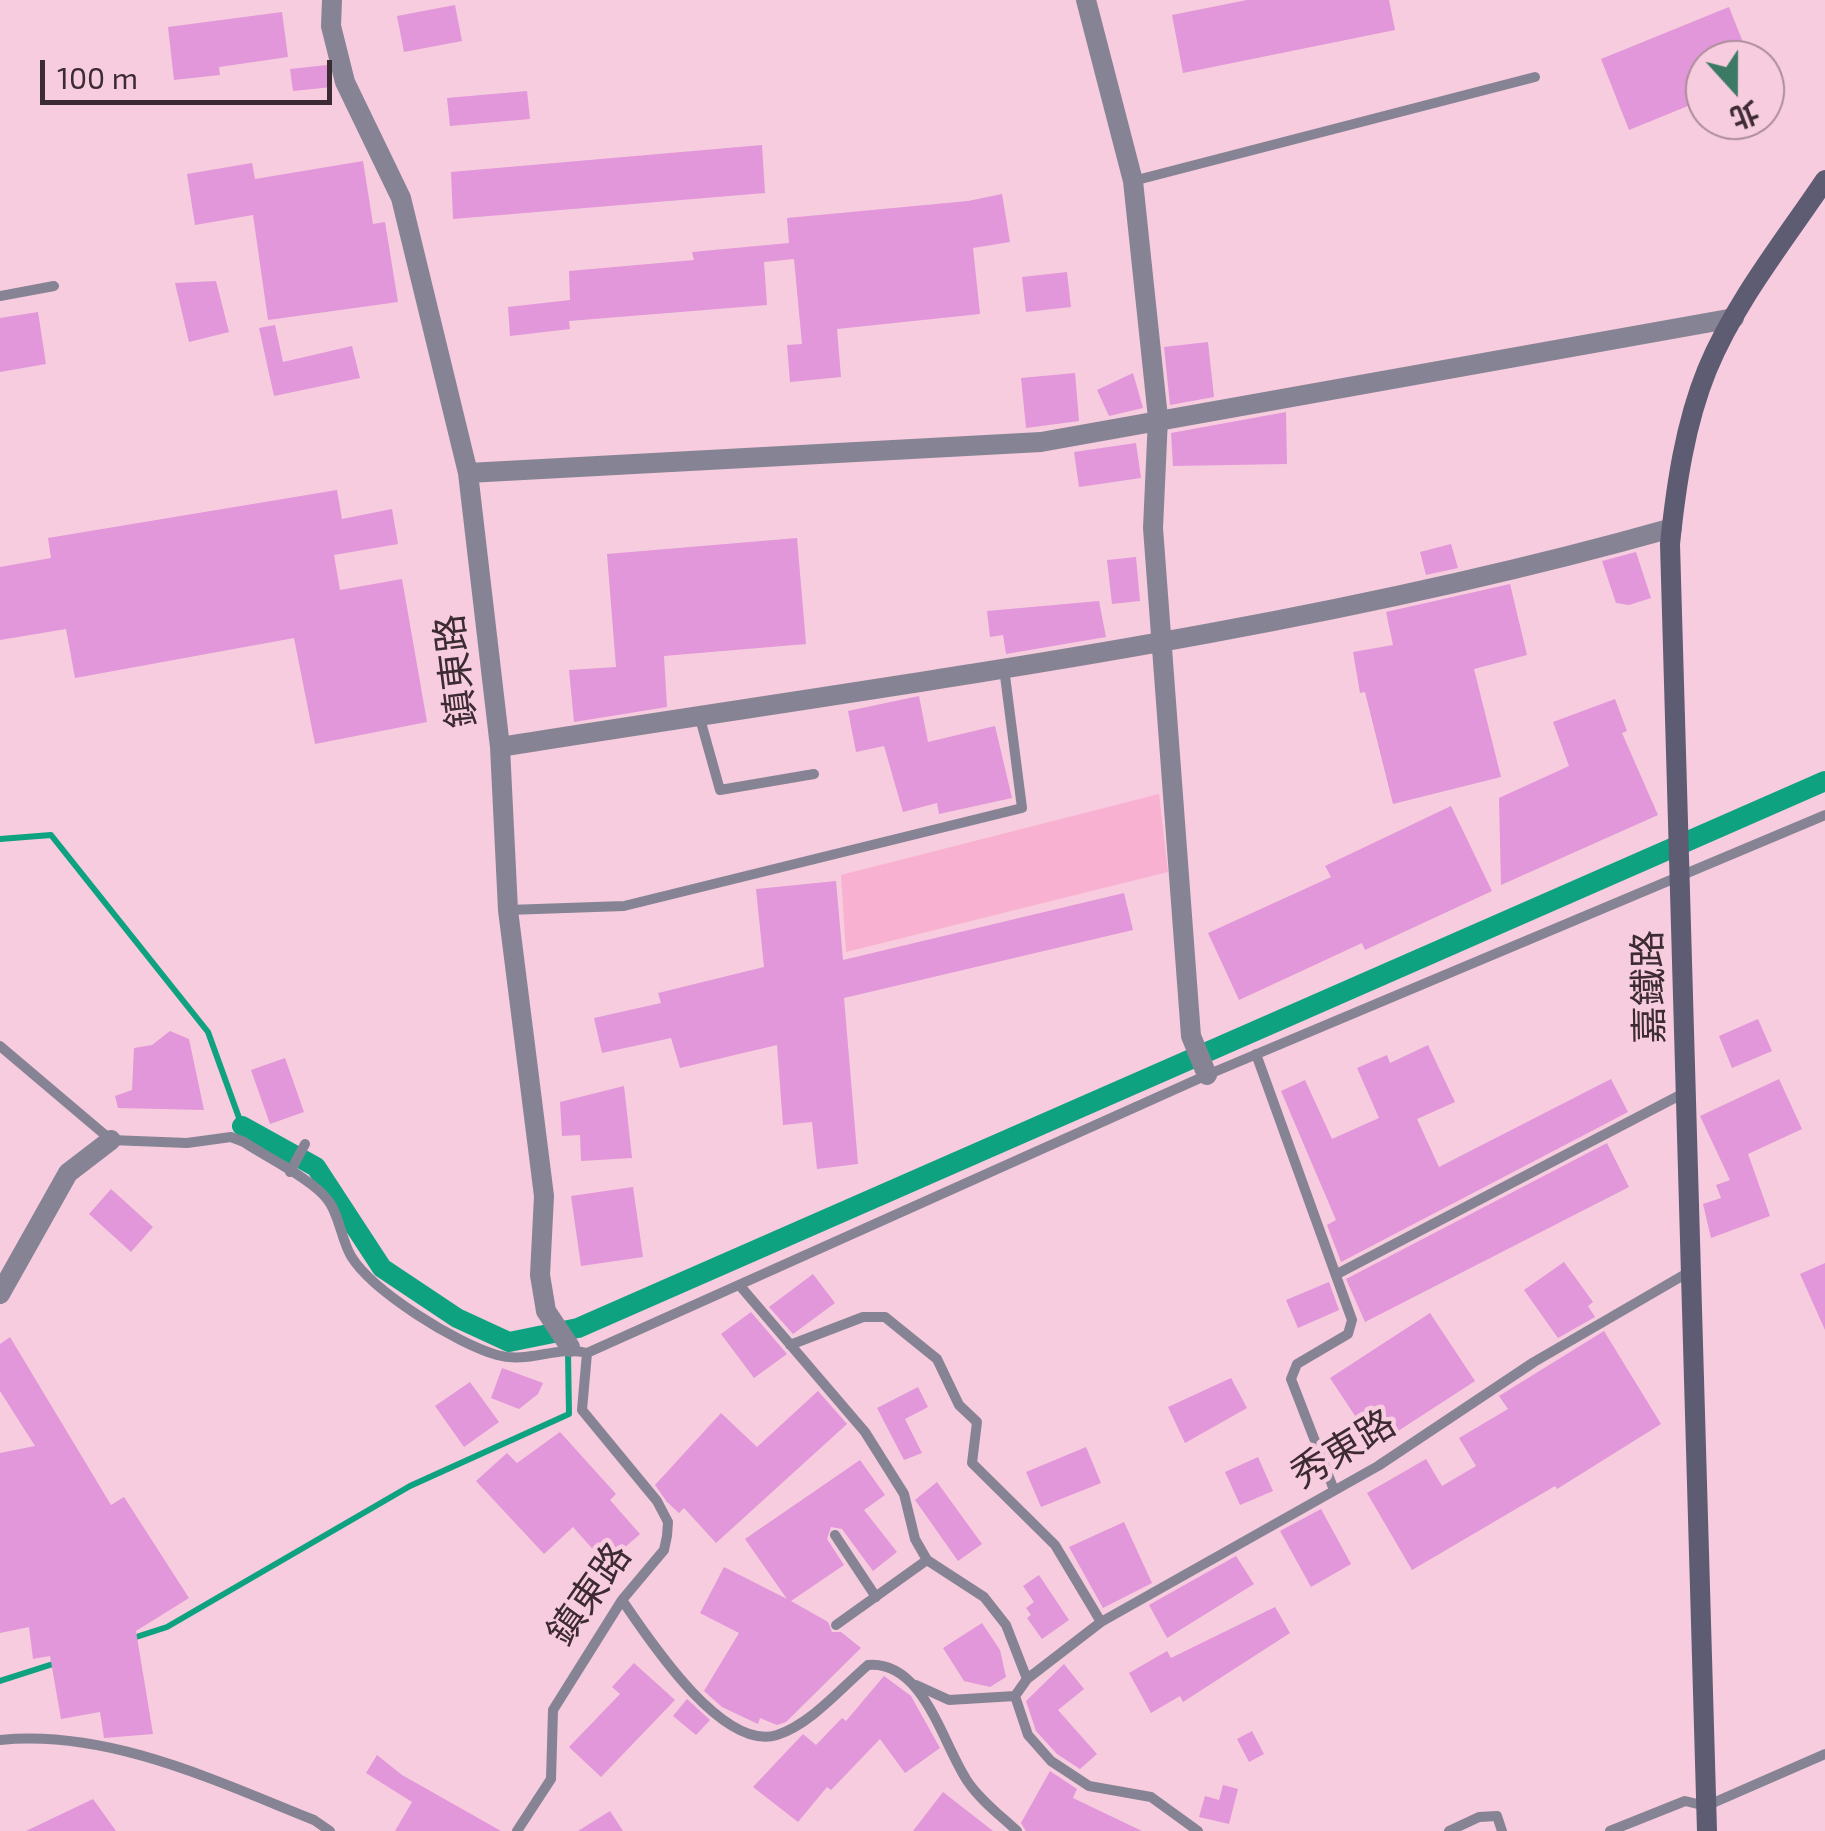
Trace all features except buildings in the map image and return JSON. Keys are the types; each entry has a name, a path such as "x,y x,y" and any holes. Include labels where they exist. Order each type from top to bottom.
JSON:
{"street":[{"name":"鎮東路","path":"332,0 331,26 345,82 401,198 468,473 500,747 508,910 544,1196 540,1274 546,1311 578,1350"},
{"path":"1086,0 1133,181 1158,418 1153,528 1191,1036 1204,1067"},
{"name":"嘉鐵路","path":"1707,1831 1672,528 1683,452 1707,370 1734,318 1825,180"},
{"path":"468,473 1040,442 1734,318"},
{"path":"500,747 1004,668 1435,590 1672,528"},
{"path":"0,1294 68,1172 112,1140"}],"lane":[{"path":"1133,181 1535,77"},
{"path":"0,296 54,286"},
{"path":"508,910 624,906 1022,808 1004,668"},
{"path":"699,715 720,790 814,774"},
{"path":"0,1046 112,1140 187,1143 231,1137 328,1199 353,1260 422,1317 499,1356 533,1357 578,1350 741,1287 1204,1067 1256,1054 1682,868 1825,815"},
{"path":"1256,1054 1352,1320 1348,1334 1297,1364 1291,1379 1334,1490"},
{"path":"1337,1274 1686,1092"},
{"path":"290,1172 305,1144"},
{"name":"秀東路","path":"1015,1696 1027,1680 1100,1622 1334,1490 1534,1362 1690,1272"},
{"path":"741,1287 865,1432 904,1494 915,1540 928,1560 984,1597 1006,1625 1027,1680"},
{"path":"790,1345 862,1317 885,1317 937,1359 958,1405 976,1422 972,1463 1054,1545 1100,1622"},
{"name":"鎮東路","path":"517,1831 550,1780 553,1710 622,1600 664,1550 668,1522 657,1501 582,1410 578,1350"},
{"path":"835,1535 876,1597"},
{"path":"836,1625 928,1560"},
{"path":"622,1600 684,1686 753,1736 773,1736 796,1727 868,1665 878,1664 949,1700 1015,1696 1028,1734 1051,1761 1089,1786 1151,1797 1198,1831"},
{"path":"915,1685 968,1782 1017,1831"},
{"path":"0,1740 34,1737 144,1757 314,1820 330,1831"},
{"path":"1610,1831 1684,1801 1706,1806 1825,1754"},
{"path":"1449,1831 1479,1817 1497,1816 1502,1831"}],"shaded area":[{"path":"1159,794 1168,872 846,952 841,875"}],"waterway":[{"path":"242,1126 316,1167 382,1268 457,1318 509,1342 578,1328 1825,781"},
{"path":"0,839 51,835 208,1032 242,1126"},
{"path":"130,1639 167,1627 410,1486 569,1414 568,1352"},
{"path":"0,1681 56,1663"}]}
